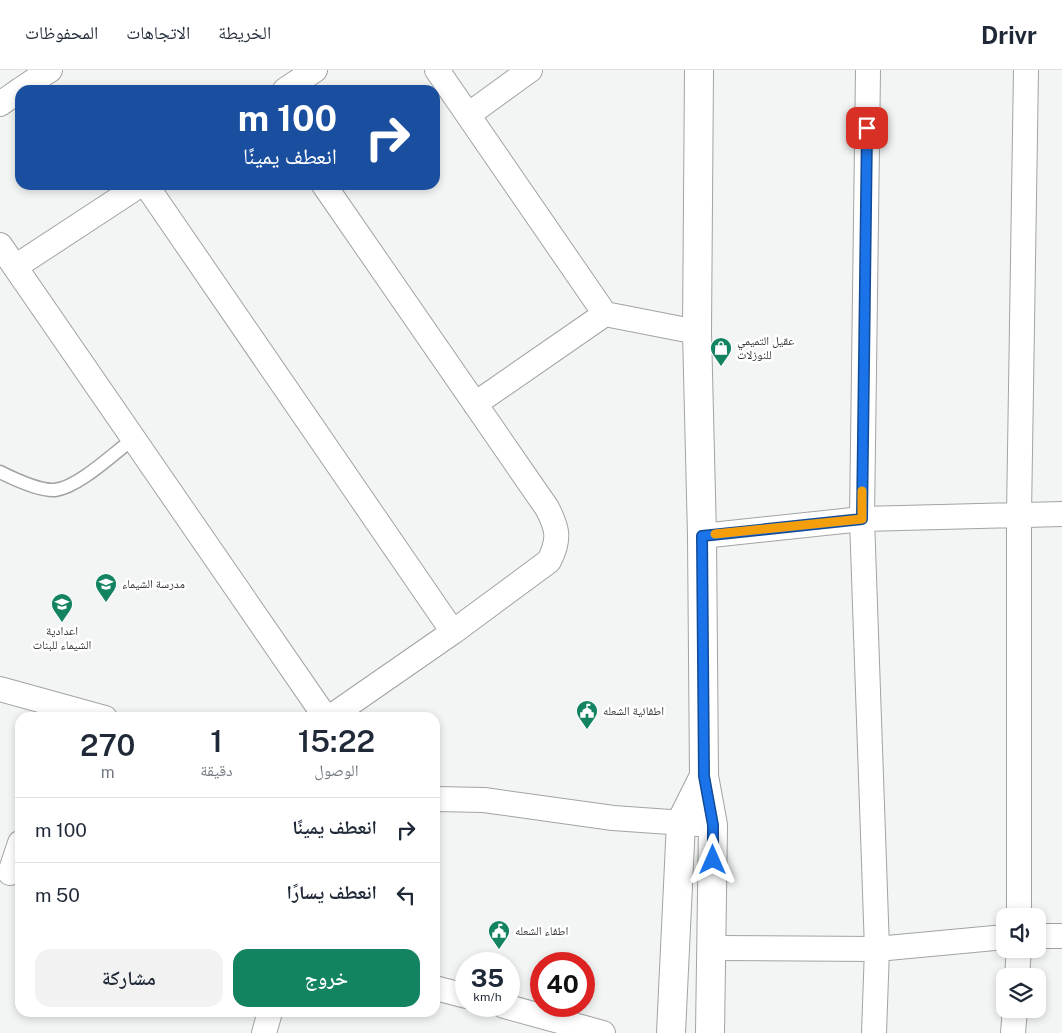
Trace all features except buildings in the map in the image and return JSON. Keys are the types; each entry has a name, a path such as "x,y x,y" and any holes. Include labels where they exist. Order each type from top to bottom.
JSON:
{"street":[{"path":"28,85 50,70"},
{"path":"292,85 315,70"},
{"path":"437,70 605,314 697,332"},
{"path":"468,114 530,70"},
{"path":"699,70 697,332 702,536 704,776 713,825 710,1033"},
{"path":"868,70 862,519 877,948 874,1033"},
{"path":"1019,908 1018,515 1026,70"},
{"path":"0,104 15,94"},
{"path":"15,267 132,190"},
{"path":"149,190 453,632"},
{"path":"327,190 547,508 554,521 558,535 555,549 549,561 453,632 336,712"},
{"path":"0,244 323,712"},
{"path":"475,404 605,314"},
{"path":"702,536 862,519 1062,514"},
{"path":"0,689 64,712"},
{"path":"671,1033 681,822 704,776"},
{"path":"440,799 484,800 613,818 713,825"},
{"path":"10,873 15,858"},
{"path":"1046,936 1062,936"},
{"path":"712,948 877,948 996,938"},
{"path":"440,989 455,993"},
{"path":"520,1010 603,1033"},
{"path":"264,1033 269,1017"},
{"path":"1013,1033 1014,1018"}],"lane":[{"path":"0,472 22,484 54,490 74,484 134,439"}],"slow traffic":[{"path":"715,534 862,519 862,491"}],"place":[{"name":"عقيل التميمي للنوزلات","path":"721,367"},
{"name":"مدرسة الشيماء","path":"106,603"},
{"name":"اعدادية الشيماء للبنات","path":"62,623"},
{"name":"اطفائية الشعله","path":"587,730"},
{"name":"اطفاء الشعله","path":"499,950"}],"route":[{"path":"713,860 713,825 704,776 702,536 862,519 867,128"}]}
